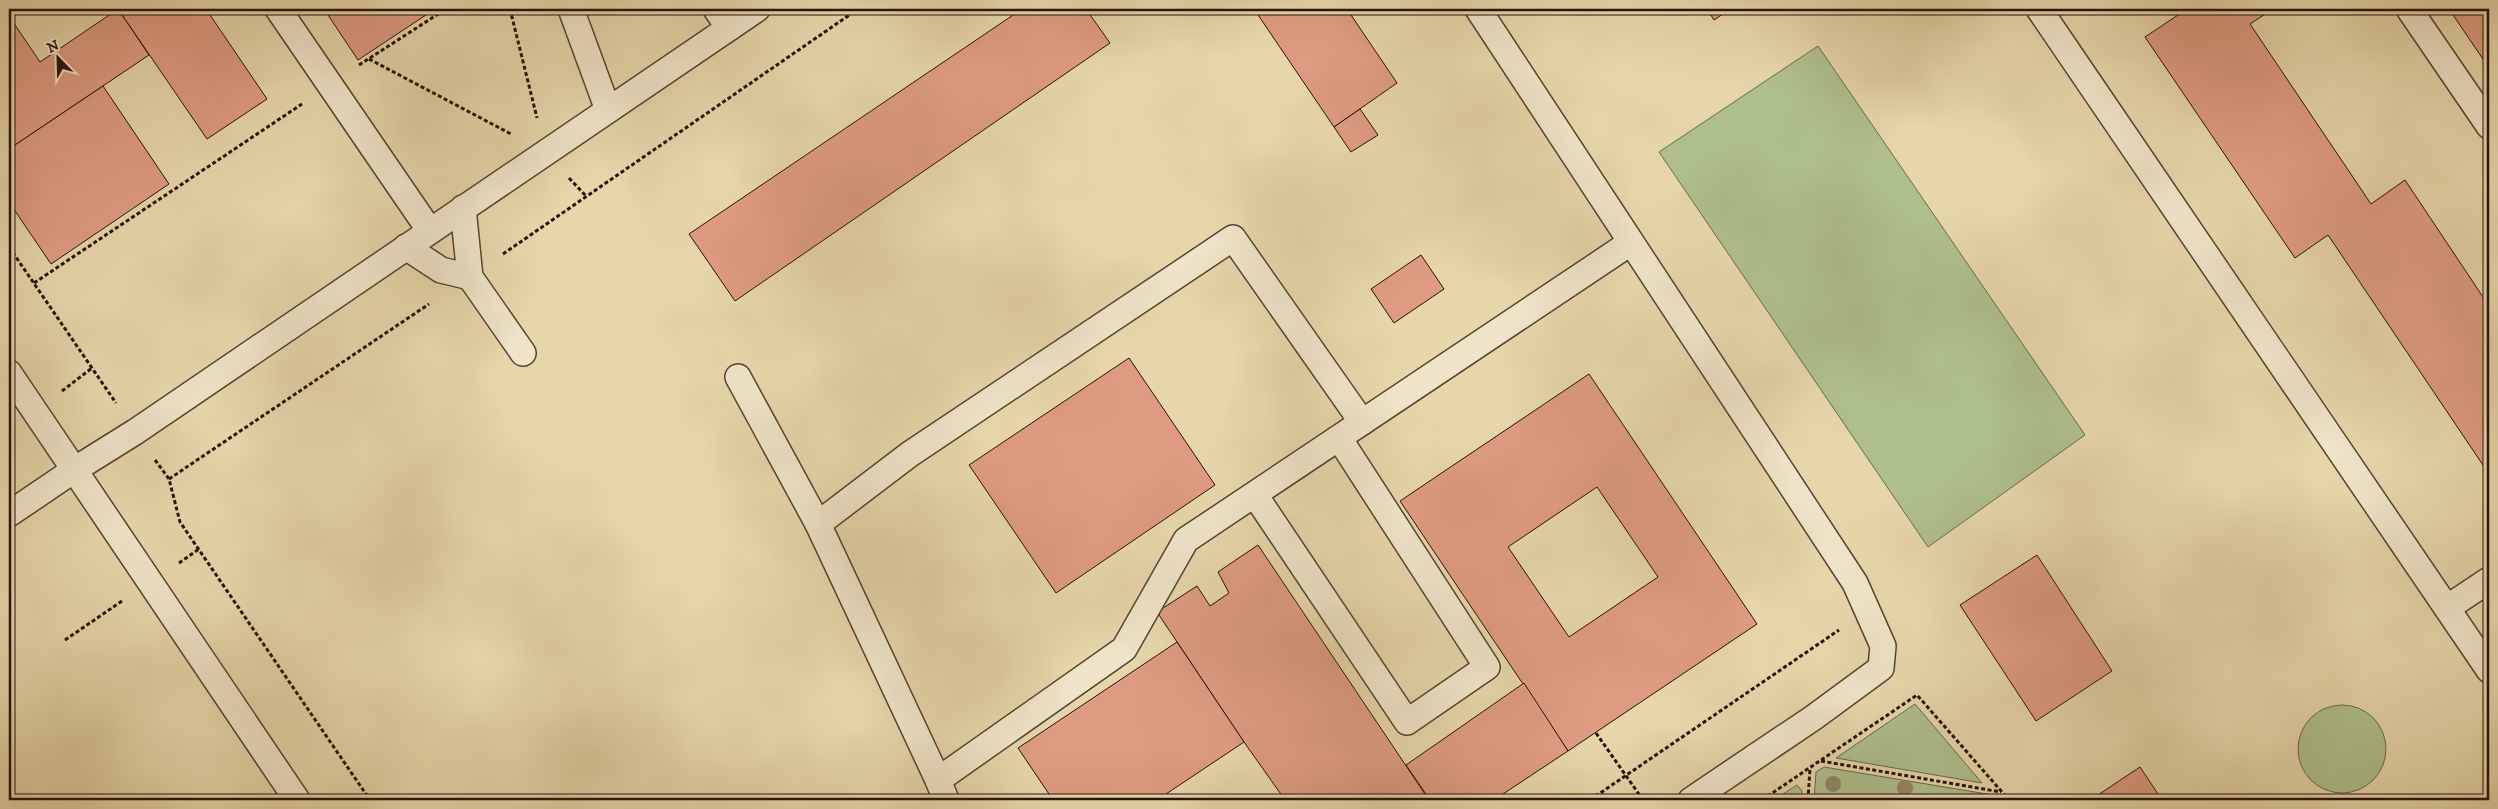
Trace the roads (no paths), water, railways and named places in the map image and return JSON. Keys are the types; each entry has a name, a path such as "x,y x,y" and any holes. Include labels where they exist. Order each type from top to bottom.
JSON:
{"lane":[{"path":"278,9 430,231"},
{"path":"570,9 608,110"},
{"path":"9,514 74,470 136,432 608,110 723,18 757,9"},
{"path":"1478,9 1855,583 1883,646 1881,668 1813,718 1691,800"},
{"path":"2039,9 2489,670"},
{"path":"2409,9 2487,118"},
{"path":"463,208 470,276 523,353"},
{"path":"818,524 910,454 1234,238 1362,422"},
{"path":"738,377 818,524 942,790 1124,649 1186,540 1630,243"},
{"path":"406,248 442,270 470,276"},
{"path":"9,374 297,800"},
{"path":"1254,494 1408,722 1487,667 1339,438"},
{"path":"2447,608 2489,580"}]}
